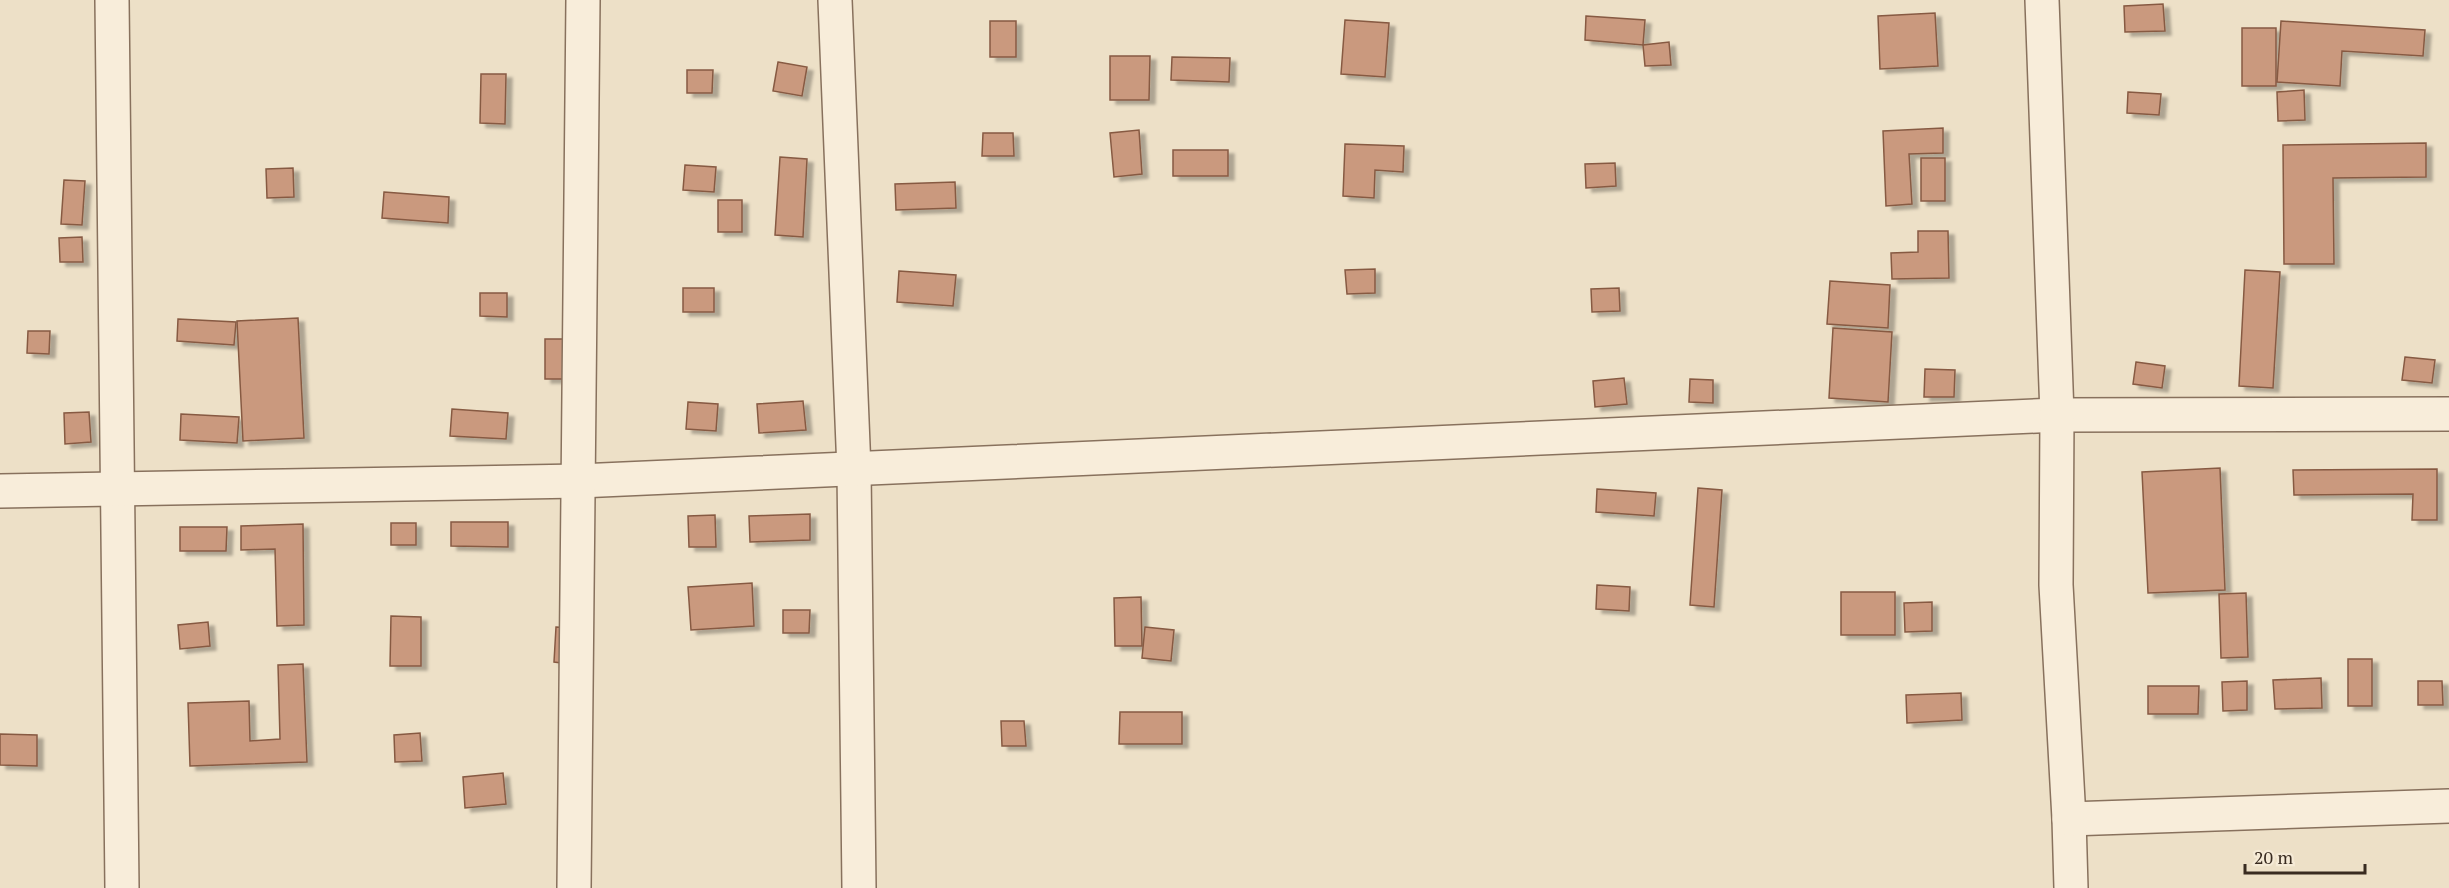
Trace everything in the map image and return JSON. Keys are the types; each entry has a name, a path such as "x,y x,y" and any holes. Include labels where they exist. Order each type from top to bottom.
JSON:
{"street":[{"path":"112,0 122,888"},
{"path":"574,888 584,0"},
{"path":"835,0 854,470 859,888"},
{"path":"2042,0 2057,415 2056,585 2071,888"},
{"path":"0,491 579,481 2057,415 2449,414"},
{"path":"2069,819 2449,806"}],"building":[{"path":"2163,4 2165,31 2125,32 2124,6"},
{"path":"1935,13 1938,66 1880,69 1878,16"},
{"path":"1586,16 1645,20 1643,45 1585,40"},
{"path":"1345,20 1389,23 1385,77 1341,74"},
{"path":"990,21 1016,21 1016,57 990,57"},
{"path":"2281,21 2425,30 2423,56 2342,51 2340,86 2277,82"},
{"path":"2242,28 2276,28 2276,86 2242,86"},
{"path":"1669,42 1671,65 1645,66 1643,45"},
{"path":"1110,56 1150,56 1149,100 1110,100"},
{"path":"1172,57 1230,58 1229,82 1171,80"},
{"path":"778,62 807,67 802,96 773,91"},
{"path":"687,70 713,70 712,93 687,93"},
{"path":"481,74 506,74 505,124 480,123"},
{"path":"2304,90 2305,120 2278,121 2277,92"},
{"path":"2128,92 2161,94 2159,115 2127,113"},
{"path":"1943,128 1943,153 1909,154 1912,204 1886,206 1883,131"},
{"path":"1139,130 1142,174 1114,177 1110,133"},
{"path":"983,133 1013,133 1014,156 982,156"},
{"path":"2426,143 2426,177 2333,178 2334,264 2284,264 2283,145"},
{"path":"1345,144 1404,146 1403,172 1375,170 1374,198 1343,196"},
{"path":"1173,150 1228,150 1228,176 1173,176"},
{"path":"780,157 807,159 803,237 775,235"},
{"path":"1921,158 1945,158 1945,201 1921,201"},
{"path":"1615,163 1616,186 1586,188 1585,164"},
{"path":"685,165 716,167 714,192 683,190"},
{"path":"293,168 294,197 267,198 266,169"},
{"path":"64,180 85,181 82,225 61,224"},
{"path":"955,182 956,208 896,210 895,184"},
{"path":"384,192 449,197 448,223 382,218"},
{"path":"718,200 742,200 742,232 718,232"},
{"path":"1918,231 1948,231 1949,278 1892,279 1891,253 1918,252"},
{"path":"82,237 83,262 60,262 59,238"},
{"path":"1375,269 1375,293 1347,294 1345,270"},
{"path":"2245,270 2280,272 2273,388 2239,386"},
{"path":"899,271 956,275 953,306 897,302"},
{"path":"1830,281 1890,285 1888,328 1827,324"},
{"path":"683,288 714,288 714,312 683,312"},
{"path":"1619,288 1620,311 1592,312 1591,289"},
{"path":"480,293 507,293 507,317 480,316"},
{"path":"298,318 304,438 243,441 237,321"},
{"path":"178,319 236,322 234,345 177,341"},
{"path":"1833,328 1892,332 1888,402 1829,398"},
{"path":"28,331 50,331 49,354 27,353"},
{"path":"545,339 563,339 563,379 545,379"},
{"path":"2405,357 2435,360 2432,383 2402,380"},
{"path":"2136,362 2165,366 2162,388 2133,384"},
{"path":"1925,369 1955,370 1954,397 1924,397"},
{"path":"1624,378 1627,404 1595,407 1593,381"},
{"path":"1690,379 1713,380 1713,403 1689,402"},
{"path":"803,401 806,430 759,433 757,404"},
{"path":"688,402 718,404 716,431 686,429"},
{"path":"452,409 508,413 506,439 450,436"},
{"path":"89,412 91,442 65,444 64,413"},
{"path":"181,414 239,417 237,443 180,440"},
{"path":"2220,468 2225,590 2148,593 2142,472"},
{"path":"2437,469 2437,520 2412,520 2413,494 2294,495 2293,470"},
{"path":"1698,488 1722,490 1714,607 1690,605"},
{"path":"1597,489 1656,493 1654,516 1596,512"},
{"path":"810,514 810,540 750,542 749,516"},
{"path":"715,515 716,547 689,547 688,516"},
{"path":"451,522 508,522 508,547 451,546"},
{"path":"391,523 416,523 416,545 391,545"},
{"path":"303,524 304,625 277,626 275,549 241,550 241,526"},
{"path":"180,527 227,527 226,551 180,551"},
{"path":"752,583 754,626 691,630 688,587"},
{"path":"1597,585 1630,587 1629,611 1596,609"},
{"path":"1841,592 1895,592 1895,635 1841,635"},
{"path":"2246,593 2248,657 2221,658 2219,594"},
{"path":"1141,597 1142,646 1115,646 1114,598"},
{"path":"1932,602 1932,631 1905,632 1904,603"},
{"path":"783,610 810,610 809,633 783,633"},
{"path":"391,616 421,617 421,666 390,666"},
{"path":"208,622 210,646 180,649 178,625"},
{"path":"556,627 571,628 569,664 554,662"},
{"path":"1145,627 1174,630 1171,661 1142,658"},
{"path":"2348,659 2372,659 2372,706 2348,706"},
{"path":"303,664 307,762 190,766 188,703 249,701 250,741 280,739 278,665"},
{"path":"2321,678 2322,708 2275,709 2273,680"},
{"path":"2247,681 2247,710 2223,711 2222,682"},
{"path":"2418,681 2442,681 2443,705 2418,705"},
{"path":"2148,686 2199,686 2198,714 2148,714"},
{"path":"1961,693 1962,720 1907,723 1906,695"},
{"path":"1120,712 1182,712 1182,744 1119,744"},
{"path":"1001,721 1024,721 1026,746 1002,746"},
{"path":"420,733 422,761 395,762 394,735"},
{"path":"0,734 37,735 37,766 0,765"},
{"path":"503,773 506,804 465,808 463,777"}]}
